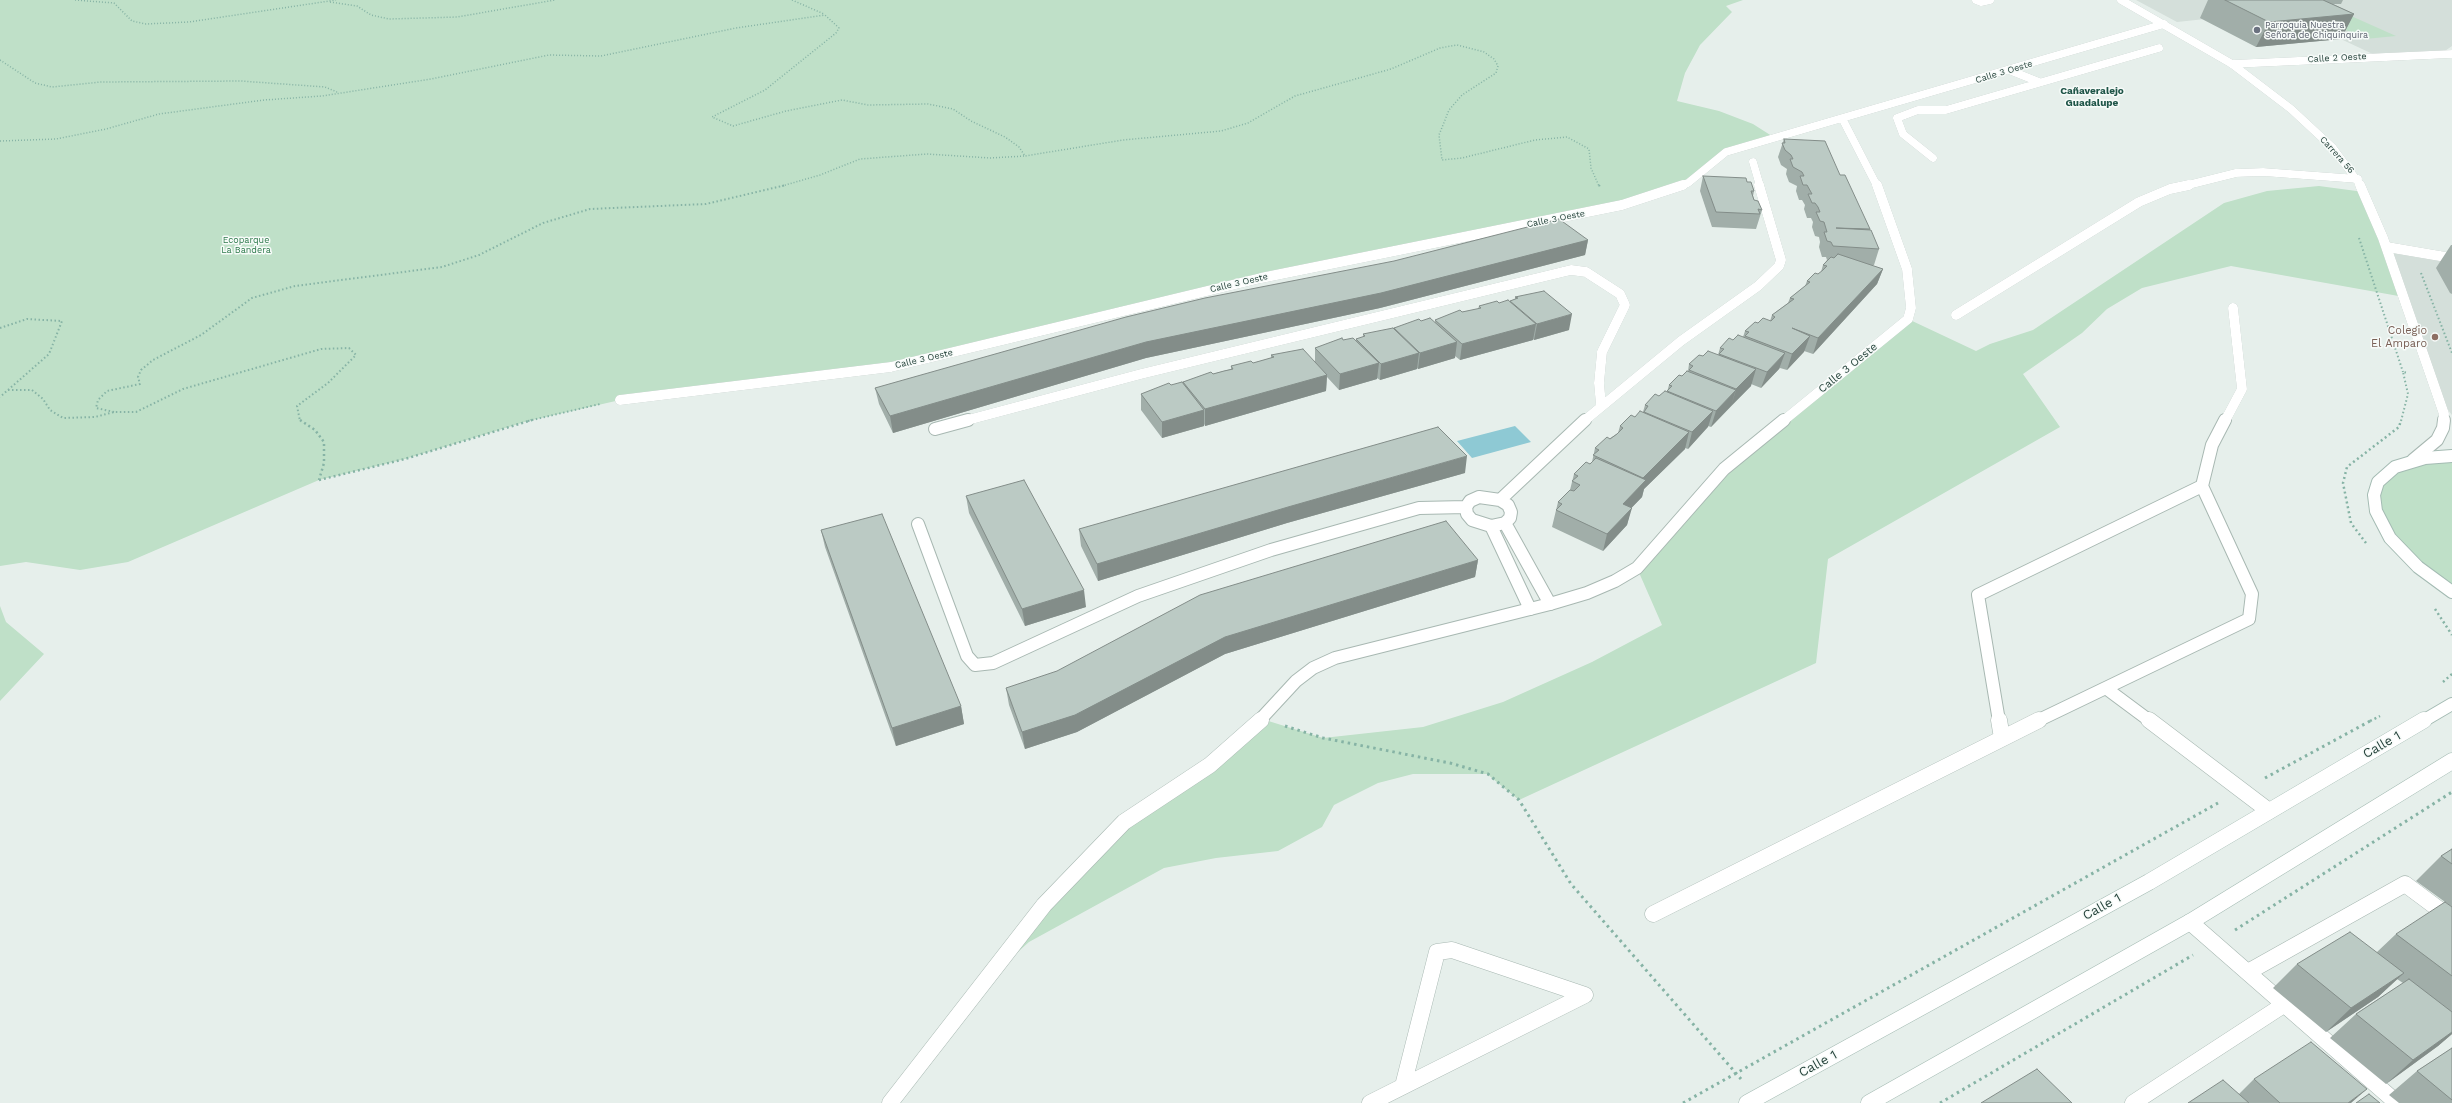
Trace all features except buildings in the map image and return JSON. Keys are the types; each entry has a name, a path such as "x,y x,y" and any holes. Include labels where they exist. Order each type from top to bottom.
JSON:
{"street":[{"path":"1976,0 1981,2 1990,0"},
{"name":"Carrera 56","path":"2121,0 2232,64 2291,109 2332,148 2358,180 2387,247 2444,414 2440,434 2427,451 2413,460"},
{"name":"Calle 3 Oeste","path":"620,400 891,367 1261,278 1622,205 1688,183 1726,152 1843,120 2164,24"},
{"path":"1933,158 1903,134 1897,118 1918,110 1946,110 2159,48"},
{"name":"Calle 2 Oeste","path":"2232,64 2442,53 2452,54"},
{"path":"2009,70 2039,82"},
{"name":"Calle 3 Oeste","path":"1550,604 1587,593 1637,568 1724,469 1908,319 1911,308 1907,269 1874,177 1843,120"},
{"path":"1500,500 1601,405 1681,341 1758,286 1779,266 1781,260 1753,162"},
{"path":"1956,315 2139,202 2170,189 2236,173 2263,172 2358,180"},
{"path":"2387,247 2452,258"},
{"path":"935,429 1141,374 1571,270 1586,272 1620,294 1625,305 1602,352 1599,383 1601,405"},
{"path":"1653,914 2002,738 2107,689 2249,619 2252,594 2202,486 2212,445 2242,389 2233,308"},
{"name":"Carrera 56","path":"2440,400 2452,415"},
{"path":"2449,591 2418,567 2398,547 2384,528 2376,511 2374,495 2378,482 2395,467 2413,460 2452,456"},
{"path":"2002,738 1978,595 2202,486"},
{"path":"1479,497 1489,497 1500,500 1508,505 1511,512 1510,518 1505,523 1491,526 1472,520 1467,514 1466,507 1470,501 1479,497"},
{"path":"918,524 967,656 975,665 993,663 1138,596 1271,550 1419,508 1443,506 1466,507"},
{"path":"890,1103 1044,905 1119,827 1210,765 1262,719 1296,681 1313,668 1335,658 1550,604 1505,523"},
{"path":"1491,526 1530,608"},
{"path":"2107,689 2269,812"},
{"name":"Calle 1","path":"1754,1101 2149,882 2452,704"},
{"path":"1869,1103 2190,922 2452,760"},
{"path":"2248,972 2404,884 2452,920"},
{"path":"2190,922 2397,1103"},
{"path":"1370,1103 1585,995 1452,950 1437,952 1432,965 1403,1086"},
{"path":"2133,1103 2285,1004"}],"path":[{"path":"75,0 114,3 132,21 146,24 189,22 336,0"},
{"path":"322,2 346,3 357,6 371,15 389,19 457,17 554,0"},
{"path":"792,0 824,14 839,28 836,33 812,54 765,90 734,104 712,117 732,126 764,119 786,111 842,100 868,105 928,104 953,109 972,121 1005,137 1019,147 1025,156"},
{"path":"0,141 56,139 106,129 160,114 256,101 322,96 337,92 431,79 549,56 601,56 736,28 824,14"},
{"path":"620,400 528,421 405,459 319,480 324,463 324,442 316,430 300,422 297,406 328,383 356,355 349,348 322,349 308,352 183,389 136,412 114,412 96,408 98,400 106,391 140,384 138,377 141,370 153,360 201,335 252,298 295,286 399,274 442,267 479,255 542,223 572,213 597,208 706,204 741,197 820,175 860,159 927,154 990,158 1025,156 1071,150 1123,140 1221,132 1248,123 1295,96 1392,69 1440,48 1457,45 1484,52 1494,59 1498,66 1496,73 1462,95 1449,110 1439,135 1439,149 1442,160 1462,158 1540,139 1567,137 1576,140 1589,149 1591,168 1597,185 1622,205"},
{"path":"0,60 35,83 52,87 101,82 241,81 325,87 337,92"},
{"path":"2358,234 2403,372"},
{"path":"0,328 27,319 62,321 49,354 0,397"},
{"path":"8,390 32,390 42,399 50,410 63,418 95,417 114,412"},
{"path":"2441,683 2452,674"},
{"path":"1683,1103 2241,791 2386,713"},
{"path":"1262,719 1324,738 1450,763 1488,774 1519,800 1571,884 1736,1072 1754,1101"}],"shaded area":[{"path":"2136,0 2452,0 2452,46 2442,53 2377,56 2281,11 2177,22"},
{"name":"Colegio El Amparo","path":"2387,247 2452,258 2452,415 2440,400"}],"green space":[{"name":"Ecoparque La Bandera","path":"0,0 1743,0 1726,6 1732,12 1700,45 1685,73 1677,101 1719,111 1753,124 1775,138 1726,152 1688,183 1622,205 1261,278 891,367 620,400 528,421 405,459 319,480 128,562 80,570 26,562 0,566"},
{"path":"2331,7 2396,36 2365,39 2302,10"},
{"path":"2319,186 2364,192 2404,297 2231,266 2142,288 2107,309 2082,333 2023,374 2060,427 1828,559 1816,663 1519,800 1487,774 1413,774 1378,783 1334,805 1322,827 1278,851 1216,858 1164,868 1029,942 991,976 1124,822 1262,719 1323,738 1423,727 1503,702 1592,662 1662,625 1637,568 1724,469 1908,319 1976,351 1990,344 2033,330 2224,203 2267,191"},
{"path":"2452,456 2452,592 2390,538 2375,488 2382,476"},
{"path":"0,606 6,622 44,654 0,701"}],"water":[{"path":"1515,426 1531,442 1472,458 1457,441"}],"place":[{"name":"Parroquia Nuestra Señora de Chiquinquira","path":"2257,30"},
{"name":"Colegio El Amparo","path":"2435,337"}],"district":[{"name":"Cañaveralejo Guadalupe","path":"2092,96"}]}
